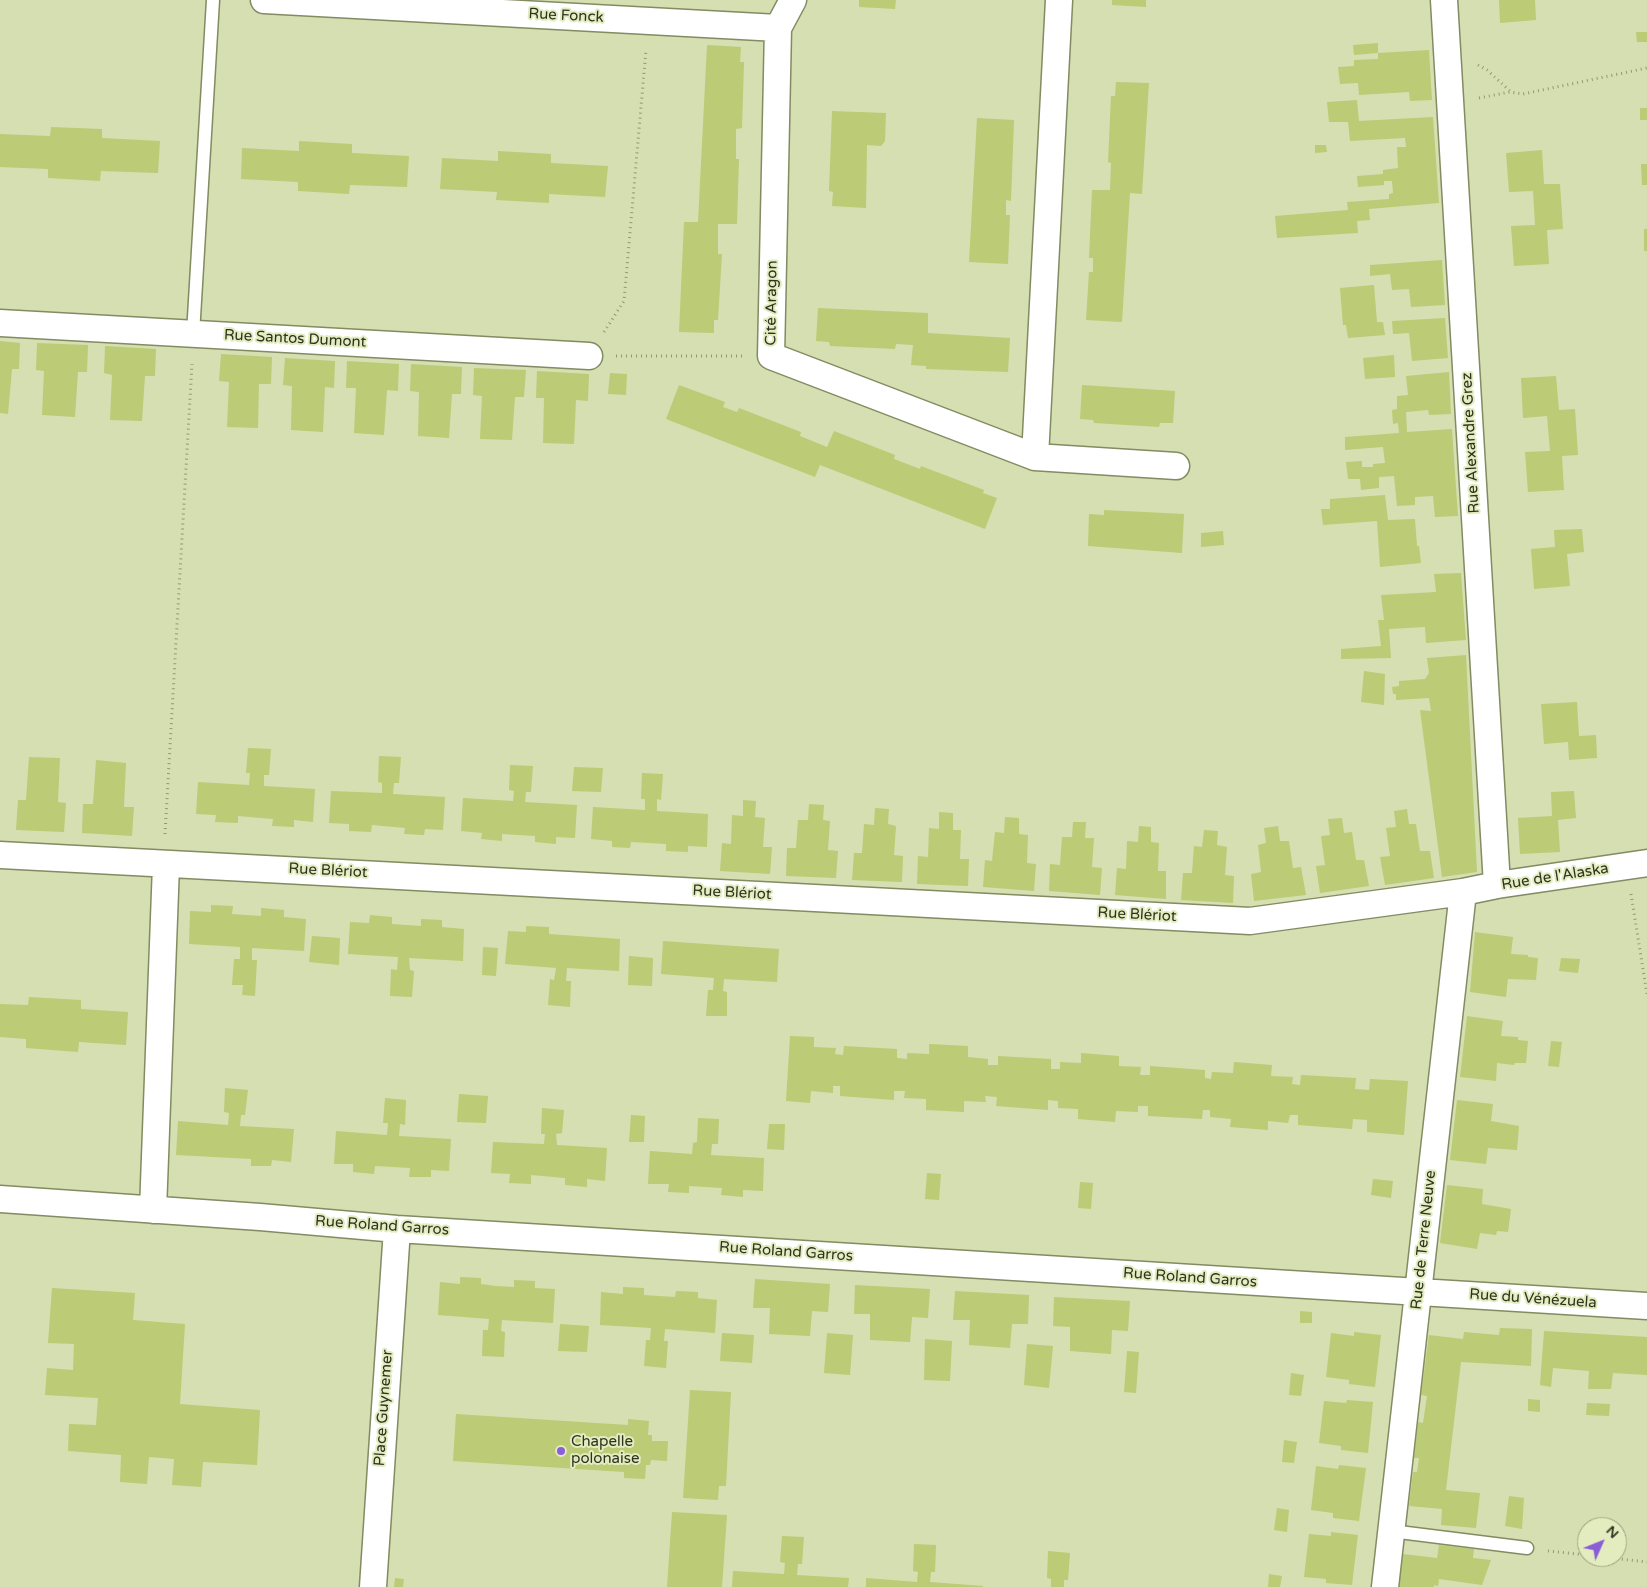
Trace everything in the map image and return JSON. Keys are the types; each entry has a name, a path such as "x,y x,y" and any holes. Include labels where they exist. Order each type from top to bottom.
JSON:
{"street":[{"name":"Rue Fonck","path":"264,0 778,28"},
{"path":"778,28 793,0"},
{"path":"1035,457 1059,0"},
{"name":"Rue Alexandre Grez","path":"1444,0 1497,885"},
{"name":"Cité Aragon","path":"778,28 771,356 1035,457 1176,466"},
{"name":"Rue Santos Dumont","path":"0,324 589,356"},
{"name":"Rue Blériot","path":"0,855 166,865 200,864 1250,921 1463,892"},
{"path":"153,1210 166,865"},
{"name":"Rue de l'Alaska","path":"1463,892 1497,885 1637,865"},
{"name":"Rue de Terre Neuve","path":"1385,1587 1463,892"},
{"name":"Rue Roland Garros","path":"0,1199 397,1229 1418,1292"},
{"name":"Place Guynemer","path":"373,1587 397,1229"},
{"name":"Rue du Vénézuela","path":"1418,1292 1647,1306"}],"lane":[{"path":"193,334 213,0"},
{"path":"1392,1531 1527,1548"}],"path":[{"path":"589,356 624,300 649,21"},
{"path":"1477,64 1487,70 1510,92"},
{"path":"1451,101 1487,98 1510,92 1523,94 1647,68"},
{"path":"166,865 165,834 193,334"},
{"path":"589,356 771,356"},
{"path":"1637,865 1647,994"},
{"path":"1527,1548 1577,1554"},
{"path":"1627,1560 1647,1562"}],"building":[{"path":"859,0 896,0 895,9 859,7"},
{"path":"1112,0 1146,0 1146,7 1112,5"},
{"path":"1499,0 1535,0 1536,20 1500,23"},
{"path":"1636,32 1647,32 1647,42 1637,42"},
{"path":"1378,43 1378,53 1354,55 1353,45"},
{"path":"707,45 741,47 740,62 744,62 742,128 736,129 736,159 739,159 737,224 718,224 718,254 722,254 718,320 714,320 714,333 679,332 684,222 698,222"},
{"path":"1429,50 1432,100 1410,101 1409,92 1359,95 1358,83 1340,84 1338,67 1354,66 1354,60 1378,59 1378,53"},
{"path":"1116,82 1149,83 1142,194 1130,193 1122,322 1086,320 1089,272 1093,272 1093,258 1089,258 1092,190 1110,190 1111,163 1108,162 1111,96 1115,96"},
{"path":"1357,100 1359,121 1433,117 1439,203 1369,209 1370,220 1357,221 1358,233 1277,238 1275,216 1348,210 1347,202 1389,199 1389,194 1393,193 1392,181 1384,181 1384,185 1358,187 1357,176 1383,174 1383,170 1398,168 1397,147 1406,147 1405,138 1350,141 1348,122 1329,122 1327,102"},
{"path":"1640,108 1647,108 1647,120 1640,120"},
{"path":"832,111 886,113 885,141 881,146 867,145 866,208 832,206 833,192 829,191"},
{"path":"977,118 1014,120 1011,201 1006,200 1006,215 1010,215 1008,264 969,262"},
{"path":"51,127 102,129 102,138 160,141 158,173 101,171 100,181 48,178 48,169 0,167 0,134 50,136"},
{"path":"299,141 352,144 352,153 409,156 407,187 350,185 349,194 298,191 298,182 241,179 242,148 299,151"},
{"path":"1315,145 1326,145 1327,152 1315,153"},
{"path":"1542,150 1544,184 1560,184 1563,229 1547,230 1549,264 1514,266 1511,226 1535,225 1533,191 1509,192 1506,153"},
{"path":"498,151 551,154 551,163 608,166 605,197 549,194 549,203 496,200 497,192 440,189 442,158 498,161"},
{"path":"1641,164 1647,164 1647,185 1642,185"},
{"path":"1644,229 1647,229 1647,251 1644,251"},
{"path":"1442,260 1445,305 1411,307 1409,289 1392,290 1390,274 1370,276 1370,265"},
{"path":"1374,285 1377,322 1383,322 1385,335 1348,338 1346,325 1343,325 1340,288"},
{"path":"818,308 928,313 928,333 1010,338 1008,372 926,369 926,366 911,365 913,345 896,344 895,349 830,346 829,342 816,341"},
{"path":"1445,318 1448,358 1412,361 1409,333 1393,334 1392,321"},
{"path":"0,341 20,343 19,369 12,369 8,414 0,413"},
{"path":"37,343 88,345 87,372 78,372 75,417 42,415 44,371 36,370"},
{"path":"105,346 156,349 155,376 145,376 142,421 110,420 112,375 104,373"},
{"path":"221,354 272,357 271,384 259,384 258,428 227,427 229,382 219,381"},
{"path":"1394,355 1395,377 1365,379 1363,358"},
{"path":"285,358 335,361 334,388 325,387 323,432 291,430 292,386 283,385"},
{"path":"347,361 399,364 398,391 387,390 384,435 354,433 356,388 346,388"},
{"path":"411,364 462,367 461,394 452,394 449,438 418,436 419,392 410,391"},
{"path":"474,368 526,370 524,397 515,397 512,440 480,439 482,396 473,395"},
{"path":"537,371 589,374 588,401 576,400 574,444 543,443 544,398 536,398"},
{"path":"1449,372 1451,414 1429,415 1428,410 1406,412 1407,432 1452,429 1458,516 1435,517 1433,496 1415,497 1415,505 1397,506 1394,476 1379,477 1379,488 1361,490 1360,479 1348,479 1346,462 1362,461 1362,467 1373,467 1373,464 1385,463 1383,447 1345,450 1345,437 1399,433 1398,423 1393,424 1392,410 1397,409 1397,396 1408,395 1406,376"},
{"path":"610,373 627,374 626,395 608,394"},
{"path":"1556,376 1559,410 1575,409 1578,455 1562,456 1564,490 1528,492 1525,452 1550,451 1547,416 1523,418 1521,378"},
{"path":"679,385 725,402 723,407 737,412 739,408 801,432 800,436 827,447 834,431 895,455 894,459 920,469 921,466 984,490 983,493 997,498 985,529 820,465 815,477 666,419"},
{"path":"1082,385 1175,391 1173,423 1160,423 1159,427 1094,423 1093,420 1080,419"},
{"path":"1385,495 1388,520 1415,519 1417,546 1419,546 1421,563 1380,567 1377,521 1323,525 1321,509 1330,509 1330,499"},
{"path":"1104,510 1184,514 1182,553 1088,546 1089,514 1104,515"},
{"path":"1582,529 1584,552 1567,554 1570,586 1534,589 1531,549 1555,547 1554,530"},
{"path":"1223,531 1224,545 1201,547 1201,533"},
{"path":"1461,573 1466,640 1426,643 1425,627 1389,629 1391,658 1341,659 1341,649 1381,646 1378,620 1384,620 1381,595 1436,592 1434,574"},
{"path":"1466,655 1477,872 1442,877 1420,710 1431,711 1429,698 1396,700 1396,694 1393,694 1392,687 1399,686 1399,681 1425,679 1429,673 1427,658"},
{"path":"1364,671 1385,674 1384,705 1361,702"},
{"path":"1577,702 1579,736 1596,735 1597,758 1569,760 1568,742 1544,744 1541,704"},
{"path":"248,748 271,749 269,775 264,775 264,786 315,789 313,822 294,820 294,827 272,826 273,819 238,816 238,823 215,822 216,815 196,814 198,782 249,785 250,773 246,773"},
{"path":"379,756 401,757 399,783 394,783 393,794 445,797 443,830 425,829 424,835 404,834 405,828 372,825 371,832 349,831 349,824 329,823 331,791 382,793 382,783 378,782"},
{"path":"29,757 60,758 58,802 66,803 64,832 16,830 18,800 26,800"},
{"path":"96,760 126,763 124,807 134,807 132,836 82,833 83,804 93,804"},
{"path":"510,765 533,766 531,792 526,792 525,802 577,805 575,838 556,837 556,844 535,842 535,836 502,834 502,841 481,839 482,833 461,831 463,798 513,801 514,791 509,790"},
{"path":"574,767 603,768 601,792 572,791"},
{"path":"642,773 663,774 661,800 657,799 657,811 708,814 707,847 688,846 688,852 666,851 666,844 631,842 630,848 612,847 612,841 591,839 593,807 645,810 645,799 641,799"},
{"path":"1574,791 1576,818 1558,820 1560,852 1520,854 1518,818 1552,816 1551,792"},
{"path":"743,800 756,801 755,817 765,818 763,847 772,847 770,874 720,871 722,843 731,844 732,815 743,816"},
{"path":"809,804 824,805 823,820 830,821 828,850 838,851 836,878 786,876 787,848 796,848 798,820 808,820"},
{"path":"875,808 889,809 888,824 896,826 894,855 903,856 902,882 852,880 854,853 862,853 864,824 874,825"},
{"path":"1407,809 1409,824 1416,824 1420,851 1430,851 1434,878 1385,885 1380,857 1390,856 1386,828 1396,827 1394,811"},
{"path":"939,812 953,813 953,830 961,830 960,859 969,859 968,886 917,884 918,856 928,857 929,828 939,829"},
{"path":"1005,817 1019,818 1019,834 1028,835 1027,863 1036,864 1034,891 983,887 985,860 992,861 995,832 1004,833"},
{"path":"1342,818 1344,833 1352,832 1356,860 1364,860 1369,886 1320,893 1316,866 1325,865 1321,836 1330,835 1328,819"},
{"path":"1073,822 1086,822 1085,838 1094,838 1092,867 1102,868 1100,895 1049,891 1050,864 1060,865 1062,837 1072,837"},
{"path":"1139,826 1151,827 1151,842 1159,843 1158,871 1166,871 1166,899 1115,895 1117,868 1126,869 1127,841 1138,842"},
{"path":"1278,826 1280,841 1289,841 1293,868 1301,867 1306,895 1254,901 1251,874 1261,872 1258,845 1266,843 1264,828"},
{"path":"1204,830 1218,831 1217,845 1227,847 1225,875 1234,876 1233,903 1181,900 1183,873 1192,873 1194,846 1202,847"},
{"path":"211,905 233,906 232,914 261,916 261,908 284,910 284,917 306,919 304,951 252,948 252,960 257,960 255,996 242,995 243,985 232,985 234,959 240,959 240,947 189,944 190,911 211,912"},
{"path":"370,915 392,917 392,924 421,926 421,919 442,920 442,927 464,929 463,961 409,958 410,970 414,971 412,997 390,996 391,969 397,970 398,957 348,954 350,922 369,923"},
{"path":"526,926 549,927 549,934 620,939 619,971 567,968 566,981 571,981 570,1007 548,1005 550,979 554,980 556,968 505,964 508,931 526,932"},
{"path":"1475,932 1513,937 1511,954 1528,955 1528,957 1538,958 1536,980 1508,979 1506,997 1470,992"},
{"path":"312,936 340,938 339,965 309,962"},
{"path":"663,941 779,949 777,982 724,979 723,991 727,992 727,1016 706,1016 708,990 713,990 714,978 661,974"},
{"path":"483,947 498,948 496,976 482,975"},
{"path":"629,956 653,958 652,986 628,985"},
{"path":"1561,958 1580,959 1578,973 1559,971"},
{"path":"29,997 81,1000 81,1009 128,1012 126,1045 79,1042 78,1052 26,1048 26,1039 0,1037 0,1004 28,1005"},
{"path":"1467,1016 1503,1021 1501,1036 1518,1037 1518,1040 1528,1041 1526,1063 1515,1063 1514,1065 1497,1063 1496,1081 1460,1077"},
{"path":"790,1036 814,1037 814,1047 836,1048 835,1054 843,1055 844,1046 897,1049 897,1058 907,1059 907,1053 929,1054 929,1044 968,1046 968,1057 988,1059 988,1065 998,1065 998,1056 1051,1059 1051,1069 1060,1069 1060,1062 1081,1063 1081,1053 1119,1056 1119,1066 1141,1067 1140,1075 1150,1075 1150,1066 1205,1070 1205,1078 1211,1079 1212,1072 1233,1073 1234,1062 1272,1065 1271,1076 1293,1077 1292,1084 1300,1085 1301,1075 1356,1078 1355,1089 1369,1090 1370,1079 1408,1081 1404,1135 1367,1132 1367,1120 1353,1119 1352,1129 1298,1125 1298,1115 1290,1115 1288,1123 1268,1121 1268,1130 1230,1127 1231,1119 1210,1117 1210,1110 1203,1110 1202,1119 1148,1116 1148,1106 1138,1106 1138,1112 1116,1111 1115,1122 1078,1119 1078,1109 1058,1108 1058,1101 1048,1100 1048,1110 996,1106 997,1097 985,1096 986,1102 964,1101 964,1112 926,1110 926,1099 904,1098 905,1091 894,1091 894,1100 840,1096 840,1086 833,1086 833,1093 811,1091 810,1103 786,1101"},
{"path":"1551,1041 1562,1042 1559,1067 1548,1066"},
{"path":"225,1088 248,1090 245,1115 241,1115 240,1126 294,1129 291,1162 272,1160 271,1166 251,1166 251,1159 176,1155 178,1121 228,1125 229,1113 224,1112"},
{"path":"459,1094 488,1096 486,1123 457,1122"},
{"path":"385,1098 406,1100 405,1125 400,1124 399,1136 451,1139 449,1171 431,1170 431,1177 409,1177 410,1168 375,1166 374,1174 353,1172 353,1164 334,1164 336,1131 387,1135 388,1123 383,1123"},
{"path":"1457,1100 1493,1104 1491,1121 1519,1126 1517,1150 1488,1148 1486,1164 1450,1160"},
{"path":"542,1108 564,1110 562,1133 556,1134 557,1145 607,1148 605,1181 587,1179 587,1187 565,1185 565,1178 531,1175 531,1184 509,1183 510,1174 491,1173 493,1142 544,1144 545,1134 541,1134"},
{"path":"631,1115 645,1116 644,1142 629,1142"},
{"path":"698,1118 719,1119 718,1144 712,1144 711,1155 764,1158 763,1191 743,1190 743,1197 721,1195 722,1188 689,1186 689,1193 668,1192 669,1184 648,1184 650,1151 692,1154 693,1143 697,1142"},
{"path":"769,1124 785,1124 784,1150 767,1149"},
{"path":"927,1173 941,1174 939,1200 925,1199"},
{"path":"1373,1179 1393,1181 1391,1198 1371,1195"},
{"path":"1080,1182 1093,1183 1091,1209 1078,1208"},
{"path":"1447,1185 1483,1189 1482,1204 1511,1209 1508,1232 1497,1231 1496,1235 1480,1233 1477,1249 1440,1243"},
{"path":"460,1277 481,1278 481,1284 514,1287 514,1280 535,1281 535,1288 555,1289 553,1323 502,1320 501,1331 505,1332 504,1357 482,1356 483,1330 488,1330 489,1319 438,1315 440,1282 460,1284"},
{"path":"755,1279 830,1284 828,1312 812,1311 810,1336 769,1334 770,1308 753,1308"},
{"path":"855,1285 930,1289 928,1318 912,1317 910,1342 870,1340 870,1314 854,1314"},
{"path":"623,1287 644,1288 644,1295 675,1297 676,1291 698,1292 698,1298 717,1300 715,1333 665,1329 664,1341 668,1341 666,1368 644,1366 646,1340 650,1340 651,1328 600,1325 601,1292 623,1294"},
{"path":"52,1288 135,1293 133,1320 185,1324 180,1404 260,1410 257,1465 203,1462 201,1487 172,1485 174,1459 149,1457 147,1484 120,1482 121,1455 68,1451 69,1424 96,1425 98,1398 45,1395 47,1368 73,1370 74,1344 48,1343"},
{"path":"955,1291 1029,1295 1028,1324 1012,1324 1010,1348 969,1345 970,1320 953,1320"},
{"path":"1054,1297 1130,1301 1128,1331 1112,1330 1111,1354 1070,1351 1070,1327 1053,1326"},
{"path":"1300,1311 1312,1312 1312,1323 1300,1323"},
{"path":"560,1324 589,1326 587,1352 558,1351"},
{"path":"1500,1328 1532,1329 1531,1366 1461,1362 1446,1490 1480,1493 1476,1528 1441,1525 1442,1509 1409,1506 1413,1472 1417,1472 1419,1458 1414,1458 1418,1422 1423,1423 1427,1396 1421,1395 1429,1335 1463,1339 1464,1332 1499,1335"},
{"path":"1544,1331 1647,1337 1647,1375 1613,1373 1611,1389 1588,1389 1589,1371 1553,1368 1551,1387 1540,1385"},
{"path":"1354,1332 1381,1335 1375,1387 1349,1384 1349,1380 1326,1377 1331,1333 1354,1336"},
{"path":"722,1333 754,1335 752,1363 720,1361"},
{"path":"827,1333 853,1335 850,1375 824,1373"},
{"path":"925,1339 952,1341 950,1381 924,1380"},
{"path":"1027,1344 1053,1346 1049,1388 1024,1385"},
{"path":"1127,1351 1139,1352 1136,1393 1124,1392"},
{"path":"1291,1373 1304,1375 1301,1396 1289,1395"},
{"path":"690,1390 731,1392 726,1486 719,1486 718,1500 683,1498"},
{"path":"1528,1399 1540,1400 1540,1412 1528,1411"},
{"path":"1347,1400 1373,1402 1368,1453 1341,1450 1341,1446 1319,1443 1324,1401 1346,1403"},
{"path":"1587,1403 1610,1404 1609,1416 1586,1415"},
{"name":"Chapelle polonaise","path":"456,1414 628,1425 628,1419 649,1421 648,1435 652,1435 652,1441 668,1441 667,1461 651,1460 650,1465 646,1465 645,1479 624,1478 624,1472 453,1461"},
{"path":"1284,1440 1297,1442 1294,1463 1282,1462"},
{"path":"1339,1465 1366,1468 1359,1521 1333,1518 1333,1513 1311,1510 1316,1466 1338,1469"},
{"path":"1509,1496 1524,1498 1522,1529 1505,1526"},
{"path":"1277,1508 1289,1510 1287,1532 1274,1530"},
{"path":"672,1512 727,1515 722,1587 667,1587"},
{"path":"1331,1532 1358,1535 1352,1585 1326,1583 1326,1579 1304,1577 1309,1534 1331,1536"},
{"path":"782,1536 804,1537 802,1564 798,1564 797,1575 849,1578 848,1587 732,1587 733,1571 784,1574 785,1563 780,1562"},
{"path":"914,1544 936,1545 935,1572 931,1572 930,1582 983,1587 866,1587 866,1578 917,1582 918,1572 913,1571"},
{"path":"1439,1545 1474,1549 1473,1558 1491,1560 1482,1585 1439,1579 1438,1586 1434,1585 1434,1587 1399,1587 1403,1554 1437,1558"},
{"path":"1048,1551 1070,1553 1068,1580 1064,1580 1064,1587 1051,1587 1051,1579 1047,1578"},
{"path":"1269,1574 1282,1576 1280,1587 1268,1587"},
{"path":"395,1578 404,1579 403,1587 394,1587"}],"place":[{"name":"Chapelle polonaise","path":"561,1451"}]}
